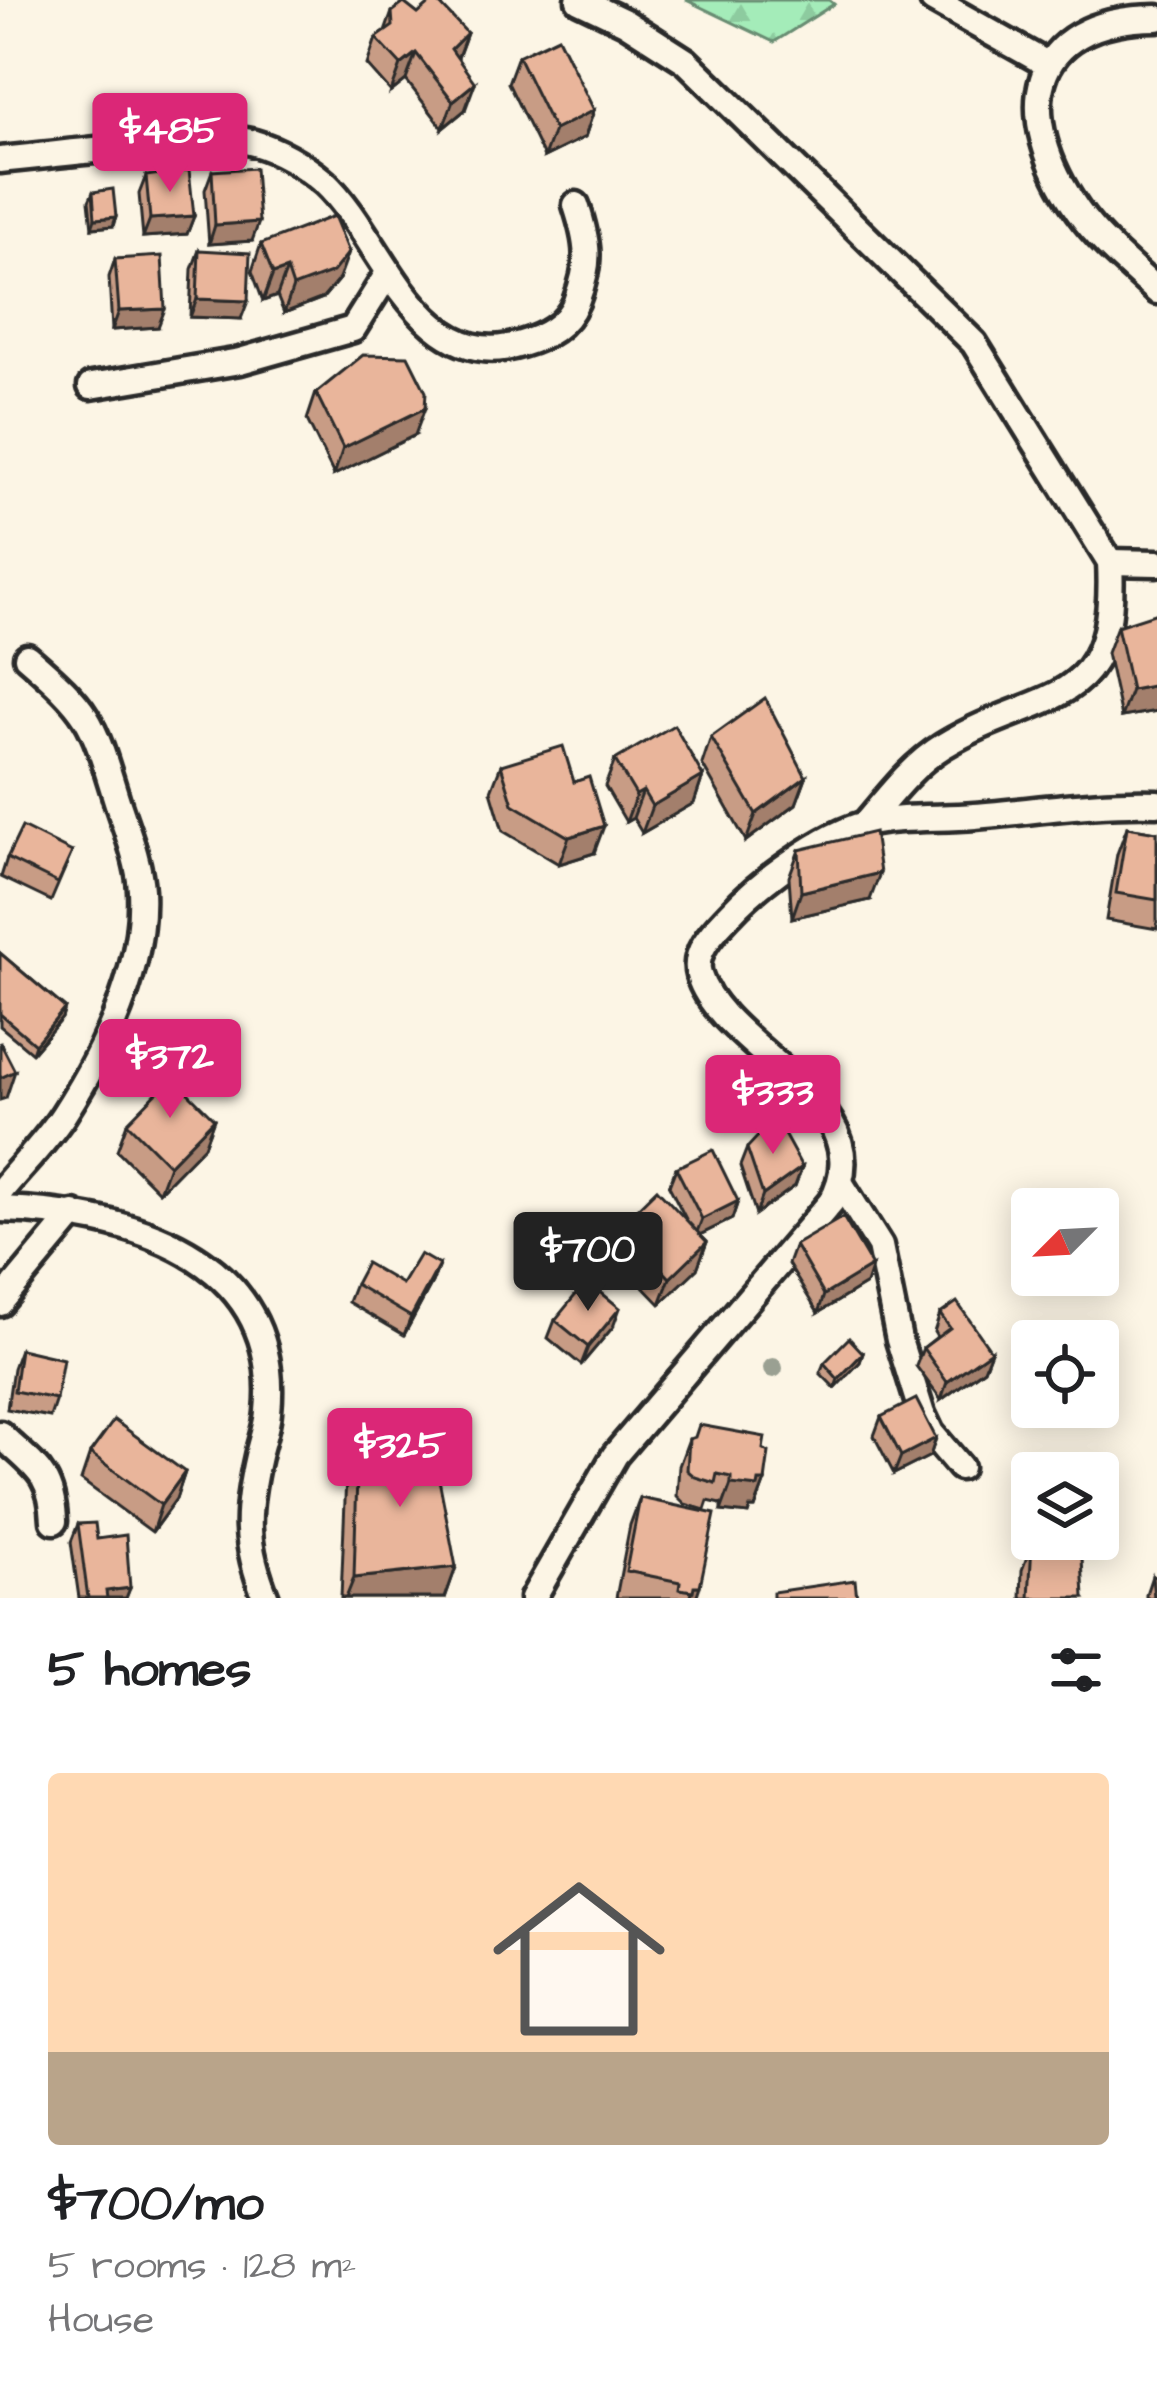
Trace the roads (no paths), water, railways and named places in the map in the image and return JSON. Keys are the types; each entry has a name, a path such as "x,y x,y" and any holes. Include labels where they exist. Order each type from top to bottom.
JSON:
{"street":[{"path":"579,0 625,22 686,61 974,343 1110,562 1112,605 1089,674 1052,700 948,743 925,758 865,824 804,854 742,901 700,951 697,971 710,999 798,1081 831,1126 839,1148 842,1184 880,1246 899,1340 922,1414 931,1433 960,1467"},
{"path":"933,0 1047,64"},
{"path":"1157,18 1134,18 1085,32 1061,47 1037,85 1042,128 1054,169 1077,209 1102,240 1157,291"},
{"path":"0,160 167,143 250,141 298,163 327,185 371,242 397,289 435,328 468,344 507,349 541,338 569,317 588,266 587,236 576,205"},
{"path":"91,386 240,362 353,329 388,273"},
{"path":"1110,562 1157,563"},
{"path":"0,1192 65,1113 109,1029 126,986 140,916 135,855 93,724 78,701 27,657"},
{"path":"865,824 1157,803"},
{"path":"532,1598 616,1455 818,1219 842,1184"},
{"path":"0,1209 74,1214 127,1226 174,1244 210,1266 242,1300 258,1327 269,1411 246,1522 251,1562 266,1598"},
{"path":"0,1303 74,1214"},
{"path":"0,1434 46,1481 54,1521"}]}
